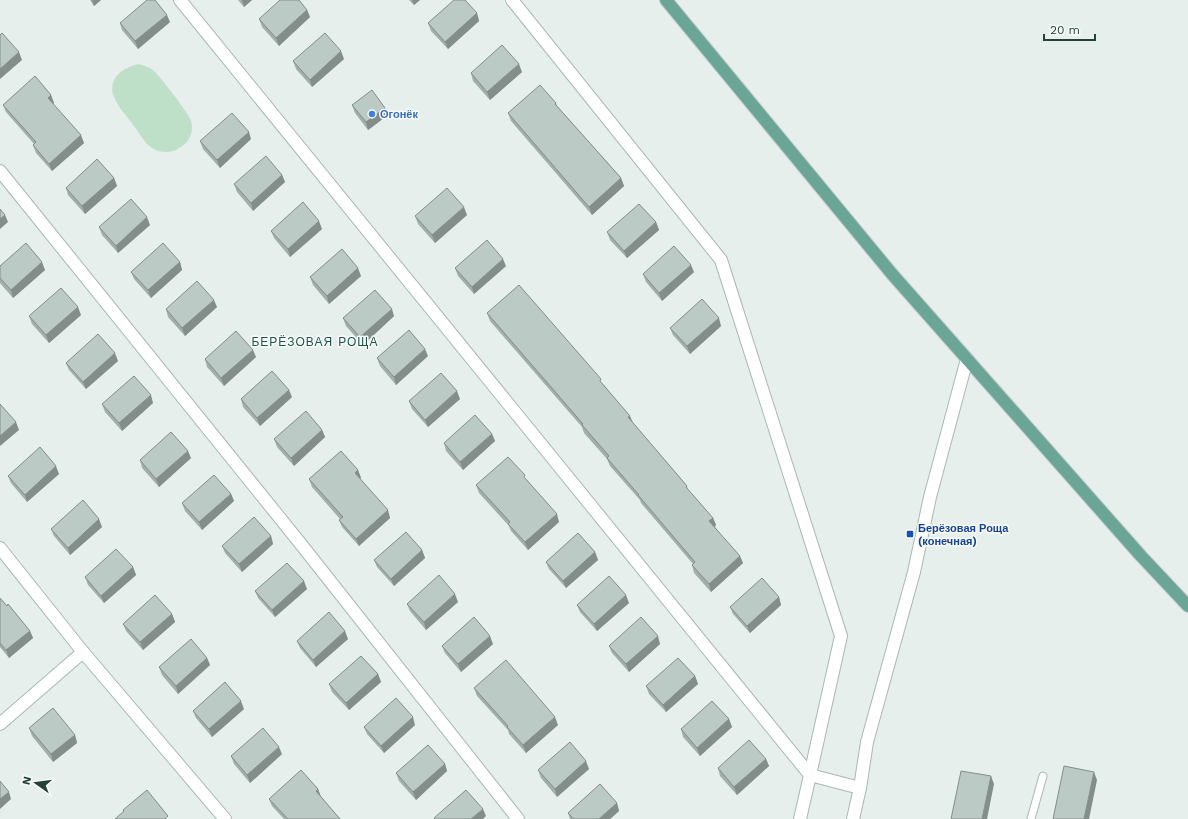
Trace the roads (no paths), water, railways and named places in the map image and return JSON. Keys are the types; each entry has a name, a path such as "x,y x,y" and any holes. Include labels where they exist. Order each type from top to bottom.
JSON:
{"main road":[{"path":"666,0 887,268 1141,556 1188,606"}],"street":[{"path":"180,0 810,775 860,788"},
{"path":"512,0 721,260 842,636 800,819"},
{"path":"0,171 300,543 518,819"},
{"path":"853,819 860,788 867,742 914,572 930,497 967,359"},
{"path":"0,548 83,652 225,819"},
{"path":"0,724 83,652"}],"lane":[{"path":"1032,819 1043,776"}],"place":[{"name":"Огонёк","path":"372,114"},
{"name":"Берёзовая Роща (конечная)","path":"910,534"}],"district":[{"name":"БЕРЁЗОВАЯ РОЩА","path":"315,342"}]}
